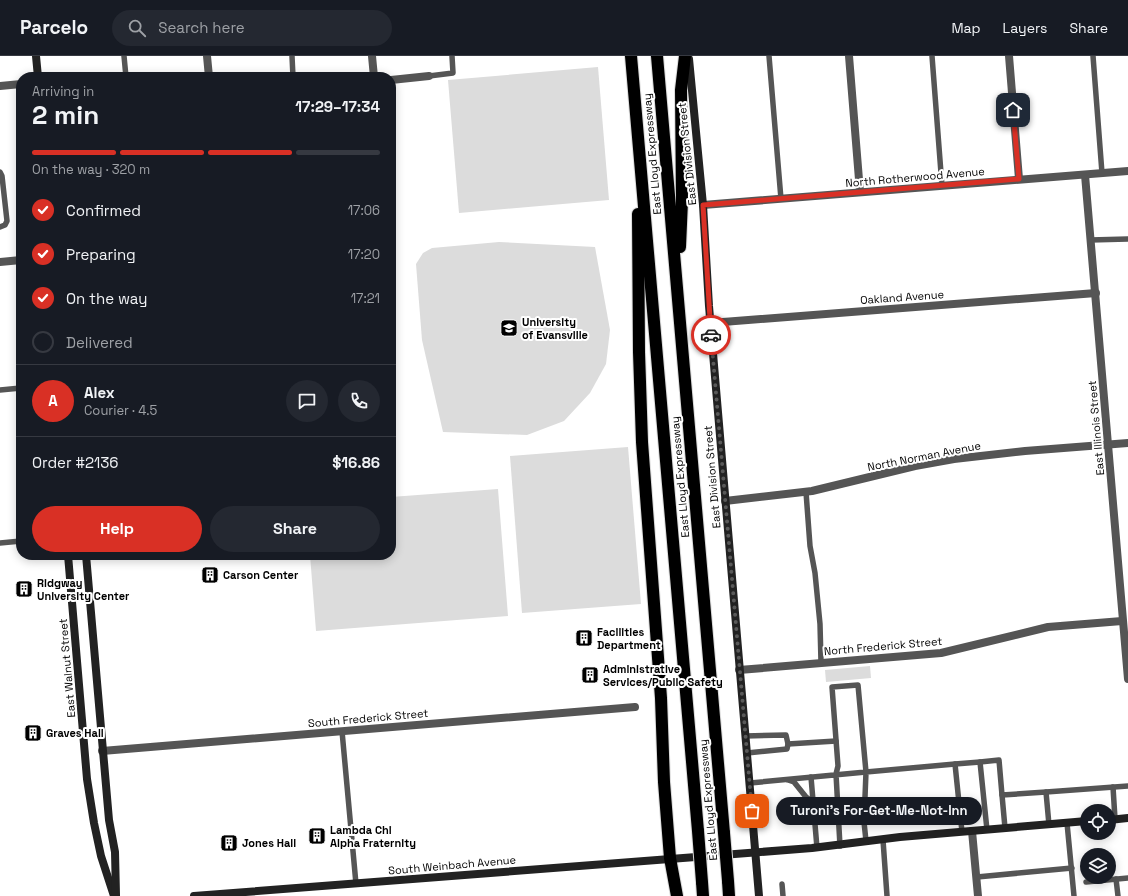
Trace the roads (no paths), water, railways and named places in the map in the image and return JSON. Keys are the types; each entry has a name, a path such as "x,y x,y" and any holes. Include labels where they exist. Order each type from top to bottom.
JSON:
{"highway":[{"name":"East Lloyd Expressway","path":"631,56 703,896"},
{"name":"East Lloyd Expressway","path":"657,56 729,896"},
{"path":"677,292 682,201 681,90 685,56"},
{"path":"639,147 637,268 640,410 661,698 664,782 670,858 677,896"}],"street":[{"path":"36,56 38,72"},
{"path":"207,56 209,72"},
{"path":"372,56 374,72"},
{"name":"East Division Street","path":"688,56 703,205 710,322 759,896"},
{"path":"849,56 860,192"},
{"path":"1009,56 1019,179"},
{"path":"396,79 429,76"},
{"path":"0,86 16,84"},
{"name":"North Rotherwood Avenue","path":"703,205 1128,171"},
{"name":"East Illinois Street","path":"1085,175 1096,293 1122,621 1126,630 1128,679"},
{"path":"0,262 16,260"},
{"name":"Oakland Avenue","path":"710,322 1096,293"},
{"name":"North Norman Avenue","path":"725,501 806,492 915,466 954,459 1032,450 1128,443"},
{"name":"East Walnut Street","path":"68,560 87,779 101,856 115,896"},
{"name":"East Walnut Street","path":"86,560 102,751 109,820 115,852 115,896"},
{"name":"North Frederick Street","path":"740,670 941,653 1048,627 1122,621"},
{"name":"South Frederick Street","path":"102,751 635,707"},
{"path":"1116,819 1128,818"},
{"name":"South Weinbach Avenue","path":"194,896 670,858 816,848 840,846 866,841 1080,822"},
{"path":"972,831 978,896"}],"lane":[{"path":"124,56 126,72"},
{"path":"292,56 293,72"},
{"path":"429,76 453,73 452,56"},
{"path":"769,56 781,199"},
{"path":"932,56 942,186"},
{"path":"1092,56 1102,173"},
{"path":"0,172 2,176 7,221 5,225 0,227"},
{"path":"1090,240 1128,239"},
{"path":"0,390 16,388"},
{"path":"806,492 810,546 815,572 820,624 821,662"},
{"path":"0,543 16,541"},
{"path":"840,846 836,774 838,766 832,687 858,685 866,772 864,822 866,841"},
{"path":"342,731 356,884"},
{"path":"745,736 786,735 788,744 787,749 747,753"},
{"path":"788,744 836,741"},
{"path":"750,783 999,760 1005,828"},
{"path":"980,762 987,830"},
{"path":"955,764 962,832"},
{"path":"811,778 816,848"},
{"path":"786,780 794,782 806,797 813,802"},
{"path":"1002,795 1128,786"},
{"path":"1112,804 1113,787"},
{"path":"1046,792 1049,824"},
{"path":"1068,823 1074,896"},
{"path":"883,840 887,896"},
{"path":"977,877 1072,868"},
{"path":"1118,896 1116,879 1128,878"},
{"path":"782,884 783,896"}],"place":[{"name":"University of Evansville","path":"509,328"},
{"name":"Carson Center","path":"210,575"},
{"name":"Ridgway University Center","path":"24,589"},
{"name":"Facilities Department","path":"584,638"},
{"name":"Administrative Services/Public Safety","path":"590,675"},
{"name":"Graves Hall","path":"33,733"},
{"name":"Turoni's For-Get-Me-Not-Inn","path":"752,811"},
{"name":"Lambda Chi Alpha Fraternity","path":"317,836"},
{"name":"Jones Hall","path":"229,843"}]}
